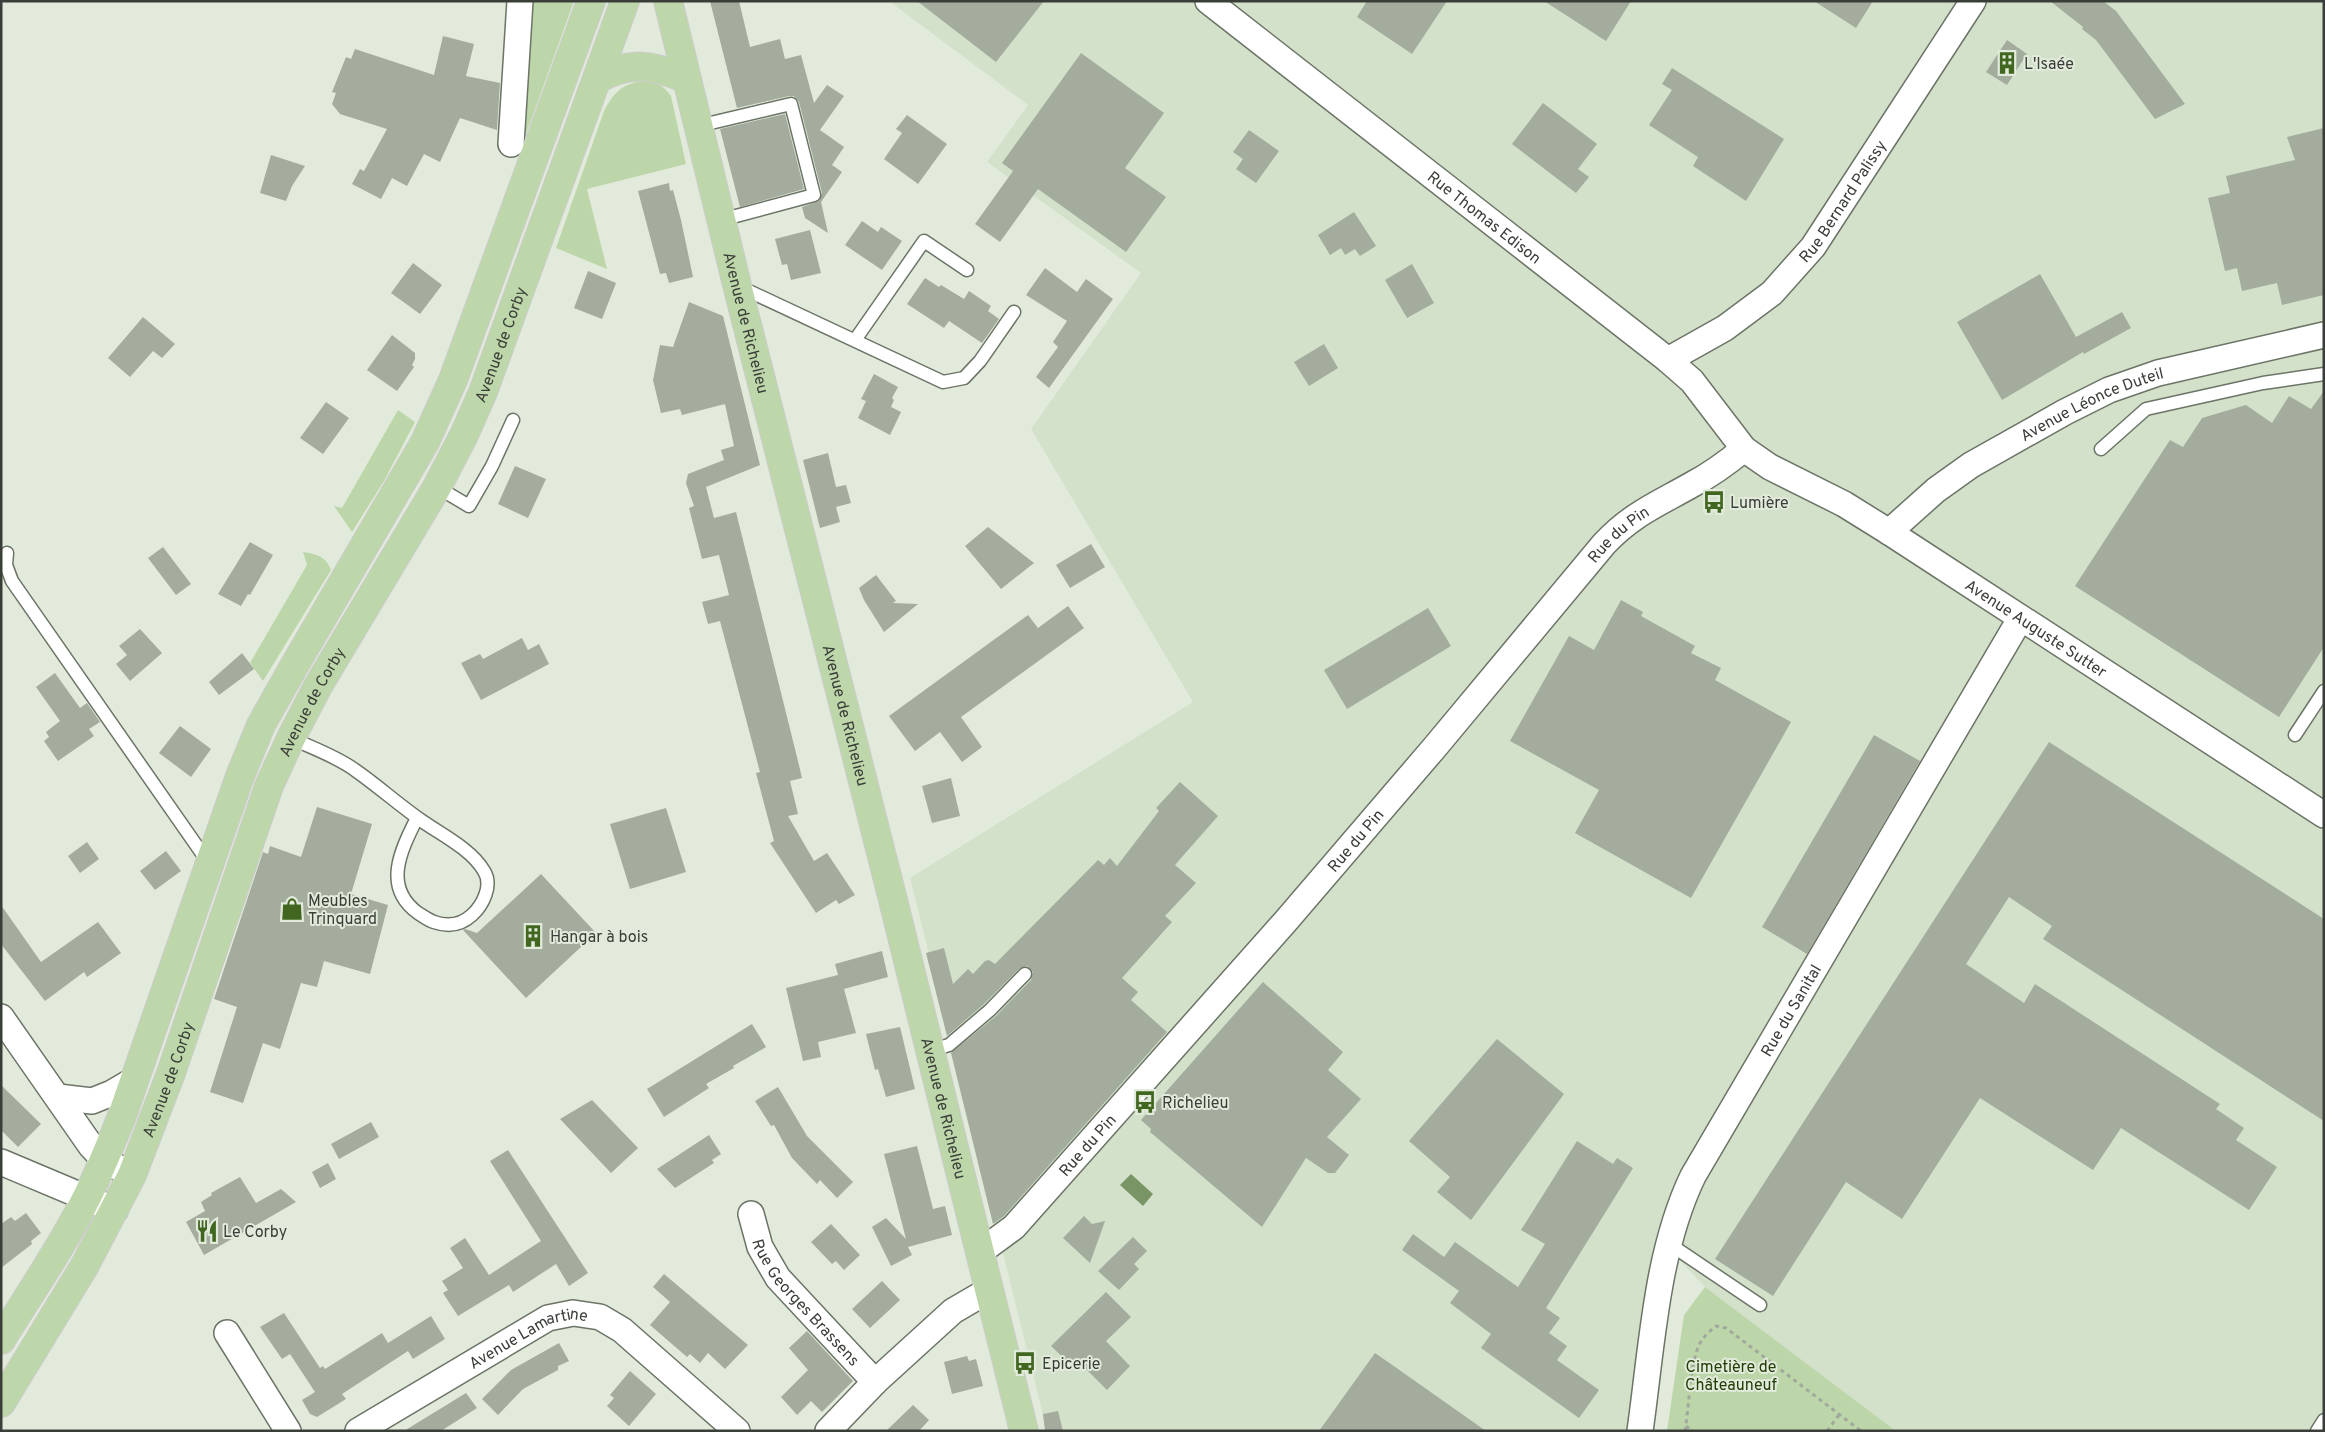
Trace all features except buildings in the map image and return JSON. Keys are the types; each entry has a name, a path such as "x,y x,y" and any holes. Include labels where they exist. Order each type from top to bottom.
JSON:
{"main road":[{"name":"Avenue de Corby","path":"3,1336 56,1253 104,1160 134,1080 240,776 262,725 425,442 449,389 591,1"},
{"name":"Avenue de Corby","path":"1,1403 84,1267 132,1175 168,1082 269,786 291,738 318,686 437,487 464,436 483,392 624,1"},
{"name":"Avenue de Richelieu","path":"668,1 737,285 1024,1431"},
{"path":"597,79 616,70 650,66 663,69 686,79"}],"street":[{"path":"511,144 520,1"},
{"name":"Rue Thomas Edison","path":"1208,1 1668,360 1692,381 1744,449"},
{"name":"Rue Bernard Palissy","path":"1668,360 1725,328 1772,293 1813,247 1973,1"},
{"name":"Avenue Léonce Duteil","path":"1889,532 1936,490 1971,465 2065,412 2109,390 2158,373 2324,335"},
{"name":"Avenue Auguste Sutter","path":"1744,449 1770,468 1844,504 1889,532 2324,815"},
{"name":"Rue du Pin","path":"980,1252 1014,1227 1278,929 1622,525 1642,510 1710,474 1744,449"},
{"name":"Rue du Sanital","path":"1640,1431 1668,1244 1682,1198 1693,1176 2020,618"},
{"path":"1,1017 91,1146 104,1160 132,1175"},
{"path":"58,1097 92,1101 112,1093 134,1080"},
{"path":"1,1162 115,1210"},
{"name":"Rue Georges Brassens","path":"751,1214 760,1247 778,1278 875,1382"},
{"path":"828,1431 875,1382 953,1310 989,1290"},
{"name":"Avenue Lamartine","path":"358,1431 548,1318 573,1313 600,1317 622,1330 737,1431"},
{"path":"227,1333 288,1431"}],"lane":[{"path":"698,126 791,104 814,195 721,220"},
{"path":"855,340 924,241 967,270"},
{"path":"737,285 943,382 964,378 980,361 1014,312"},
{"path":"2101,449 2146,409 2263,383 2324,374"},
{"path":"437,487 470,506 492,466 512,420"},
{"path":"7,553 6,565 12,581 209,864"},
{"path":"2295,735 2324,691"},
{"path":"291,738 355,770 417,818 467,853 485,872 487,889 480,908 466,920 447,926 429,920 410,907 398,892 397,870 404,844 417,818"},
{"path":"929,1051 949,1046 990,1010 1025,974"},
{"path":"1668,1244 1760,1305"},
{"path":"2316,1431 2324,1420"}],"path":[{"path":"1692,1431 1686,1429 1696,1356 1700,1343 1707,1333 1716,1326 1726,1328 1861,1431"},
{"path":"1827,1431 1839,1415"}],"shaded area":[{"path":"889,1 2324,1 2324,1431 1896,1431 1705,1287 1670,1250 1644,1431 1047,1431 910,878 1193,702 1031,429 1141,273 987,162 1028,105"},
{"path":"1131,1174 1153,1194 1143,1206 1120,1185"}],"green space":[{"path":"528,1 574,1 524,140"},
{"path":"643,81 659,85 671,96 686,164 587,189 607,269 556,248 604,111 619,90 629,84"},
{"path":"398,410 415,422 384,481 352,532 334,506 342,508"},
{"path":"303,552 320,556 329,565 331,570 263,681 250,663 307,565"},
{"name":"Cimetière de Châteauneuf","path":"1705,1287 1896,1431 1667,1431 1684,1315"}],"place":[{"name":"L'Isaée","path":"2007,63"},
{"name":"Lumière","path":"1714,502"},
{"name":"Meubles Trinquard","path":"292,909"},
{"name":"Hangar à bois","path":"533,936"},
{"name":"Richelieu","path":"1145,1102"},
{"name":"Le Corby","path":"207,1231"},
{"name":"Epicerie","path":"1025,1363"}]}
